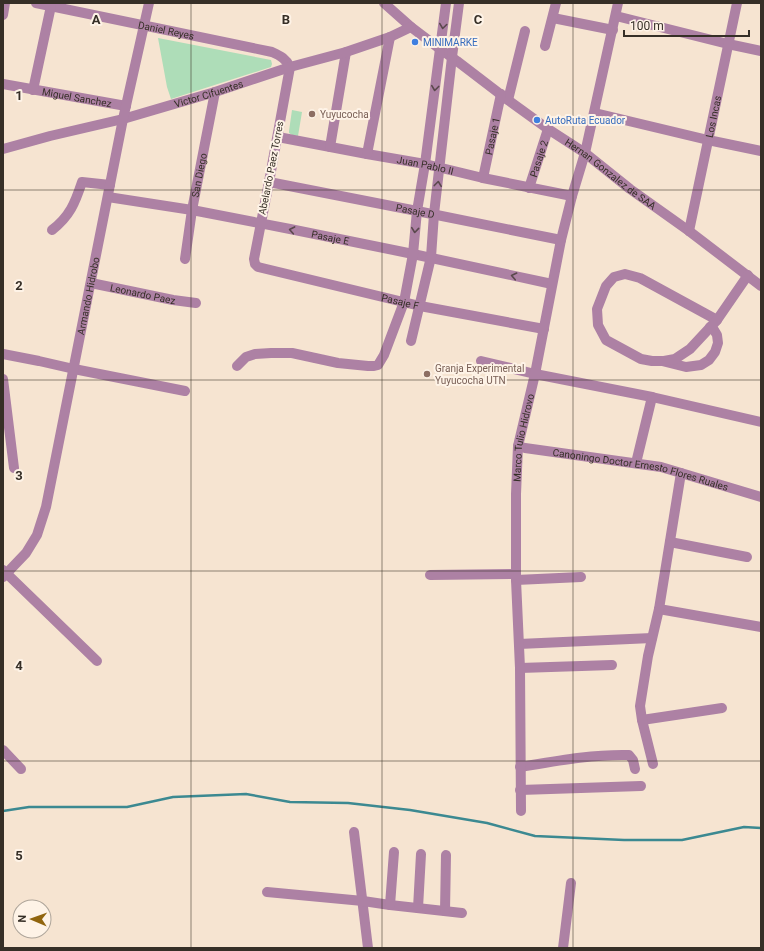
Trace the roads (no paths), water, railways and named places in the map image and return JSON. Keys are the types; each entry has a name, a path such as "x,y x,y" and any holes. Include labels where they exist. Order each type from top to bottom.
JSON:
{"street":[{"path":"3,15 6,3"},
{"name":"Daniel Reyes","path":"36,3 272,52 283,57 288,62 290,68"},
{"name":"Armando Hidrobo","path":"4,574 26,553 37,535 46,507 123,119 148,3"},
{"name":"Hernan Gonzalez de SAA","path":"384,3 411,27 440,49 504,97 585,153 630,189 689,231 761,286"},
{"path":"237,366 246,357 255,354 271,353 292,353 338,363 374,366 380,363 404,302 413,254 417,210 426,164 446,3"},
{"path":"411,341 431,257 434,214 454,59 459,3"},
{"path":"454,59 465,3"},
{"path":"545,46 556,3"},
{"name":"Marco Tulio Hidrovo","path":"521,811 520,668 516,577 516,494 518,446 535,374 561,240 595,113 618,3"},
{"name":"Los Incas","path":"689,231 737,3"},
{"path":"33,90 51,6"},
{"path":"616,16 761,51"},
{"path":"553,18 613,30"},
{"name":"Victor Cifuentes","path":"3,149 50,136 123,119 215,92 346,52 390,37 411,27"},
{"name":"Pasaje 1","path":"483,178 504,97 525,31"},
{"path":"366,154 390,37"},
{"path":"330,147 346,52"},
{"name":"Abelardo Paez Torres","path":"258,268 254,259 290,68"},
{"name":"Miguel Sanchez","path":"3,84 126,106"},
{"name":"San Diego","path":"185,259 192,210 215,92"},
{"path":"595,113 761,151"},
{"name":"Pasaje 2","path":"529,188 548,128"},
{"name":"Juan Pablo II","path":"278,137 426,164 483,178 572,196"},
{"path":"52,230 66,218 72,209 82,182 110,185"},
{"name":"Pasaje D","path":"269,182 417,210 561,240"},
{"name":"Pasaje E","path":"108,197 192,210 431,257 552,284"},
{"name":"Pasaje F","path":"258,268 420,306 544,329"},
{"path":"714,324 640,278 625,274 614,277 606,286 597,309 598,325 606,340 641,359 662,361 675,359 690,349 714,324 748,275"},
{"name":"Leonardo Paez","path":"91,283 173,300 196,303"},
{"path":"662,361 686,367 701,365 709,360 715,352 718,343 717,335 714,330 714,324"},
{"path":"3,354 185,391"},
{"path":"481,361 535,374 652,397 761,422"},
{"path":"3,380 4,401 14,468"},
{"path":"636,463 652,397"},
{"name":"Canoningo Doctor Ernesto Flores Ruales","path":"518,446 661,466 761,497"},
{"path":"653,764 640,706 670,542 681,472"},
{"path":"670,542 747,557"},
{"path":"4,574 97,661"},
{"path":"430,575 581,578"},
{"path":"658,609 761,627"},
{"path":"519,644 652,638"},
{"path":"520,668 612,665"},
{"path":"642,720 722,708"},
{"path":"3,750 21,769"},
{"path":"520,767 591,756 629,755 633,760 635,769"},
{"path":"520,790 641,786"},
{"path":"354,832 368,948"},
{"path":"390,905 394,852"},
{"path":"418,908 421,854"},
{"path":"445,912 446,855"},
{"path":"563,948 571,883"},
{"path":"267,892 363,901 462,913"}],"waterway":[{"path":"3,811 29,807 127,807 173,797 246,794 290,802 348,803 410,810 487,823 535,836 624,840 682,840 744,827 761,828"}],"place":[{"name":"MINIMARKE","path":"415,42"},
{"name":"Yuyucocha","path":"312,114"},
{"name":"AutoRuta Ecuador","path":"537,120"},
{"name":"Granja Experimental Yuyucocha UTN","path":"427,374"}]}
